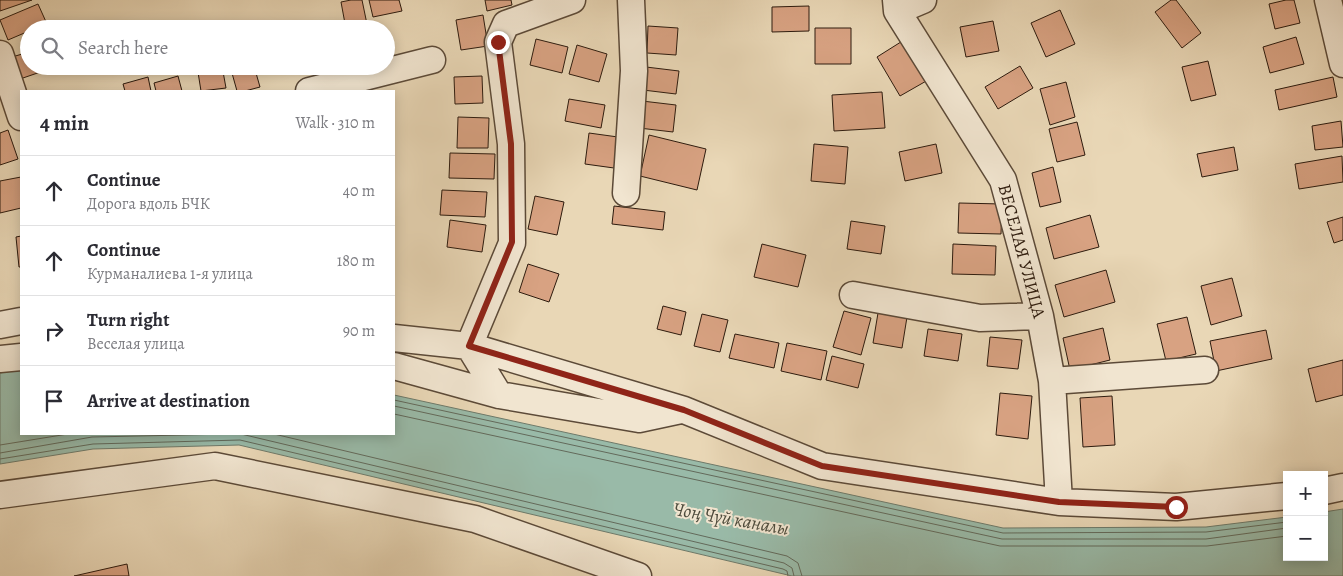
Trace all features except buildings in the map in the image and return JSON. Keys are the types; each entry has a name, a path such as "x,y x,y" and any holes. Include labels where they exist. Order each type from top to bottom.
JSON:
{"street":[{"path":"469,346 512,242 511,144 498,42 506,24 572,0"},
{"path":"626,193 634,71 631,0"},
{"path":"896,5 923,0"},
{"path":"1328,0 1343,64"},
{"name":"ВЕСЕЛАЯ УЛИЦА","path":"896,5 1003,180 1040,316 1052,381 1059,502"},
{"path":"0,54 20,114"},
{"path":"395,69 432,60"},
{"path":"313,90 372,75"},
{"path":"853,295 980,318 1040,316"},
{"path":"0,326 20,321"},
{"path":"395,338 469,346 684,410 822,466 1059,502 1176,507 1283,496"},
{"path":"469,346 499,396"},
{"path":"0,360 20,357"},
{"path":"395,366 499,396 639,419 684,410"},
{"path":"1052,381 1205,370"},
{"path":"0,495 215,466 475,519 638,576"},
{"path":"1328,490 1343,487"}],"water":[{"name":"Чоң Чүй каналы","path":"20,369 20,435 395,435 395,395 1003,528 1206,527 1283,517 1283,561 1328,561 1328,511 1343,509 1343,576 792,576 239,445 93,449 0,464 0,373"}],"route":[{"path":"498,42 511,144 512,242 469,346 684,410 822,466 1059,502 1176,507"}]}
